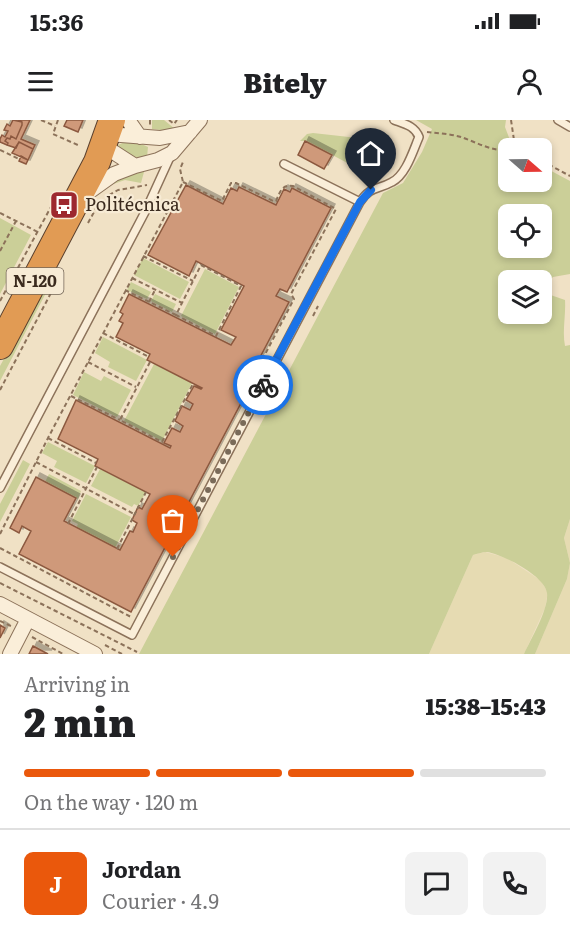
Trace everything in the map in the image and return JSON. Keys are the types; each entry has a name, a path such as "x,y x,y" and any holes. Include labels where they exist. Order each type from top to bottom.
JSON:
{"highway":[{"path":"71,210 106,133"},
{"name":"N-120","path":"0,346 71,210"}],"street":[{"path":"178,156 190,132 200,120"},
{"path":"106,133 168,138 190,132"},
{"path":"106,133 140,137"},
{"path":"106,133 135,166"},
{"path":"168,138 178,156"},
{"path":"71,210 96,185 114,174 135,166 178,156"},
{"path":"0,604 95,654"},
{"path":"10,654 28,619"}],"lane":[{"path":"0,567 132,635 360,202 371,190 392,183 398,178 419,137 415,128 394,120"},
{"path":"558,120 570,127"},
{"path":"0,488 145,212 178,156"},
{"path":"284,164 360,202"}],"path":[{"path":"41,120 56,126"},
{"path":"58,120 53,134 106,133"},
{"path":"511,120 514,138"},
{"path":"417,131 459,137 498,149"},
{"path":"0,150 20,159"},
{"path":"0,534 70,395 183,182 178,156"},
{"path":"552,166 570,176"},
{"path":"183,182 222,201 231,183 236,183 273,201 276,201 283,188 287,185 293,186 336,209 291,294 294,299 260,364 263,366"},
{"path":"0,301 37,232 71,210 100,201 118,190 148,185"},
{"path":"0,213 37,232"},
{"path":"0,251 16,221"},
{"path":"143,256 193,281"},
{"path":"125,290 216,336 241,286 201,265 176,315"},
{"path":"0,390 63,269"},
{"path":"132,278 182,303"},
{"path":"149,302 155,290"},
{"path":"312,316 318,306"},
{"path":"103,333 149,357"},
{"path":"88,362 137,387"},
{"path":"120,420 150,362"},
{"path":"70,395 162,442 193,384"},
{"path":"48,438 96,463"},
{"path":"36,462 134,514"},
{"path":"68,524 97,467"},
{"path":"117,549 146,492"},
{"path":"0,548 132,617"},
{"path":"0,583 137,652"}],"shaded area":[{"path":"570,519 570,563 564,538"},
{"path":"485,552 507,558 540,580 548,592 545,608 524,654 429,654 473,555"},
{"path":"570,563 570,654 535,654 567,579"}],"green space":[{"path":"152,120 164,120 175,129 170,131 152,129"},
{"path":"416,120 506,120 505,127 509,138 498,138 498,192 552,192 552,171 570,181 570,274 552,278 552,270 498,270 498,324 552,324 552,295 565,300 564,340 565,346 570,345 570,519 564,538 570,563 567,579 535,654 524,654 545,607 547,593 544,586 522,567 487,552 473,555 429,654 139,654 383,193 403,183 422,152 432,129"},
{"path":"307,134 367,139 353,166 306,141 300,141"},
{"path":"125,142 137,142 148,147 147,157 138,158 127,154 118,145"},
{"path":"141,170 144,172 141,183 125,180 102,188 128,174"},
{"path":"0,218 31,235 0,294"},
{"path":"143,258 189,282 180,299 134,275"},
{"path":"205,269 239,287 215,334 181,316"},
{"path":"131,282 151,292 147,299 127,290"},
{"path":"47,291 0,381 0,366"},
{"path":"155,294 176,304 172,312 151,301"},
{"path":"103,337 147,360 136,381 108,367 110,362 95,353"},
{"path":"154,364 192,383 162,441 124,421"},
{"path":"84,372 101,381 104,376 131,390 117,417 73,395"},
{"path":"48,442 95,466 86,483 54,467 57,461 42,453"},
{"path":"23,460 30,464 0,522 0,504"},
{"path":"100,469 146,492 138,506 134,504 132,507 91,486"},
{"path":"49,474 81,491 78,499 45,482"},
{"path":"86,494 131,517 115,548 76,528 78,524 72,521"}],"building":[{"path":"13,120 22,122 22,125 16,139 11,136 10,139 7,138 5,141 7,145 0,142 0,139 2,135 5,137 8,131 4,130"},
{"path":"18,120 30,120 21,139 35,145 33,149 19,142 16,148 7,145 5,141 7,138 10,139 11,136 16,139 22,125 22,122"},
{"path":"67,120 83,120 78,132 64,126"},
{"path":"305,141 332,155 324,169 298,155"},
{"path":"19,142 33,149 28,160 12,153"},
{"path":"21,156 28,160 26,164 19,161"},
{"path":"186,185 223,204 231,188 237,191 239,187 276,205 284,189 290,192 292,188 331,208 287,292 280,289 276,296 289,302 256,365 260,367 131,612 19,554 31,531 22,526 19,533 10,528 36,477 76,498 64,521 120,550 130,531 133,532 137,523 132,520 138,507 142,509 150,494 95,466 98,459 58,439 76,400 170,448 171,446 164,443 172,428 180,432 183,426 175,421 182,406 190,410 193,404 186,400 194,386 202,388 147,360 150,354 116,337 123,323 119,321 123,314 120,312 129,294 231,345 236,337 221,330 244,286 196,261 189,276 148,255"},
{"path":"0,625 5,628 0,638"},
{"path":"33,646 48,654 29,654"}],"way so far":[{"path":"173,557 263,385"}],"place":[{"name":"Politécnica","path":"64,205"}],"route":[{"path":"263,385 360,202 371,190"}]}
